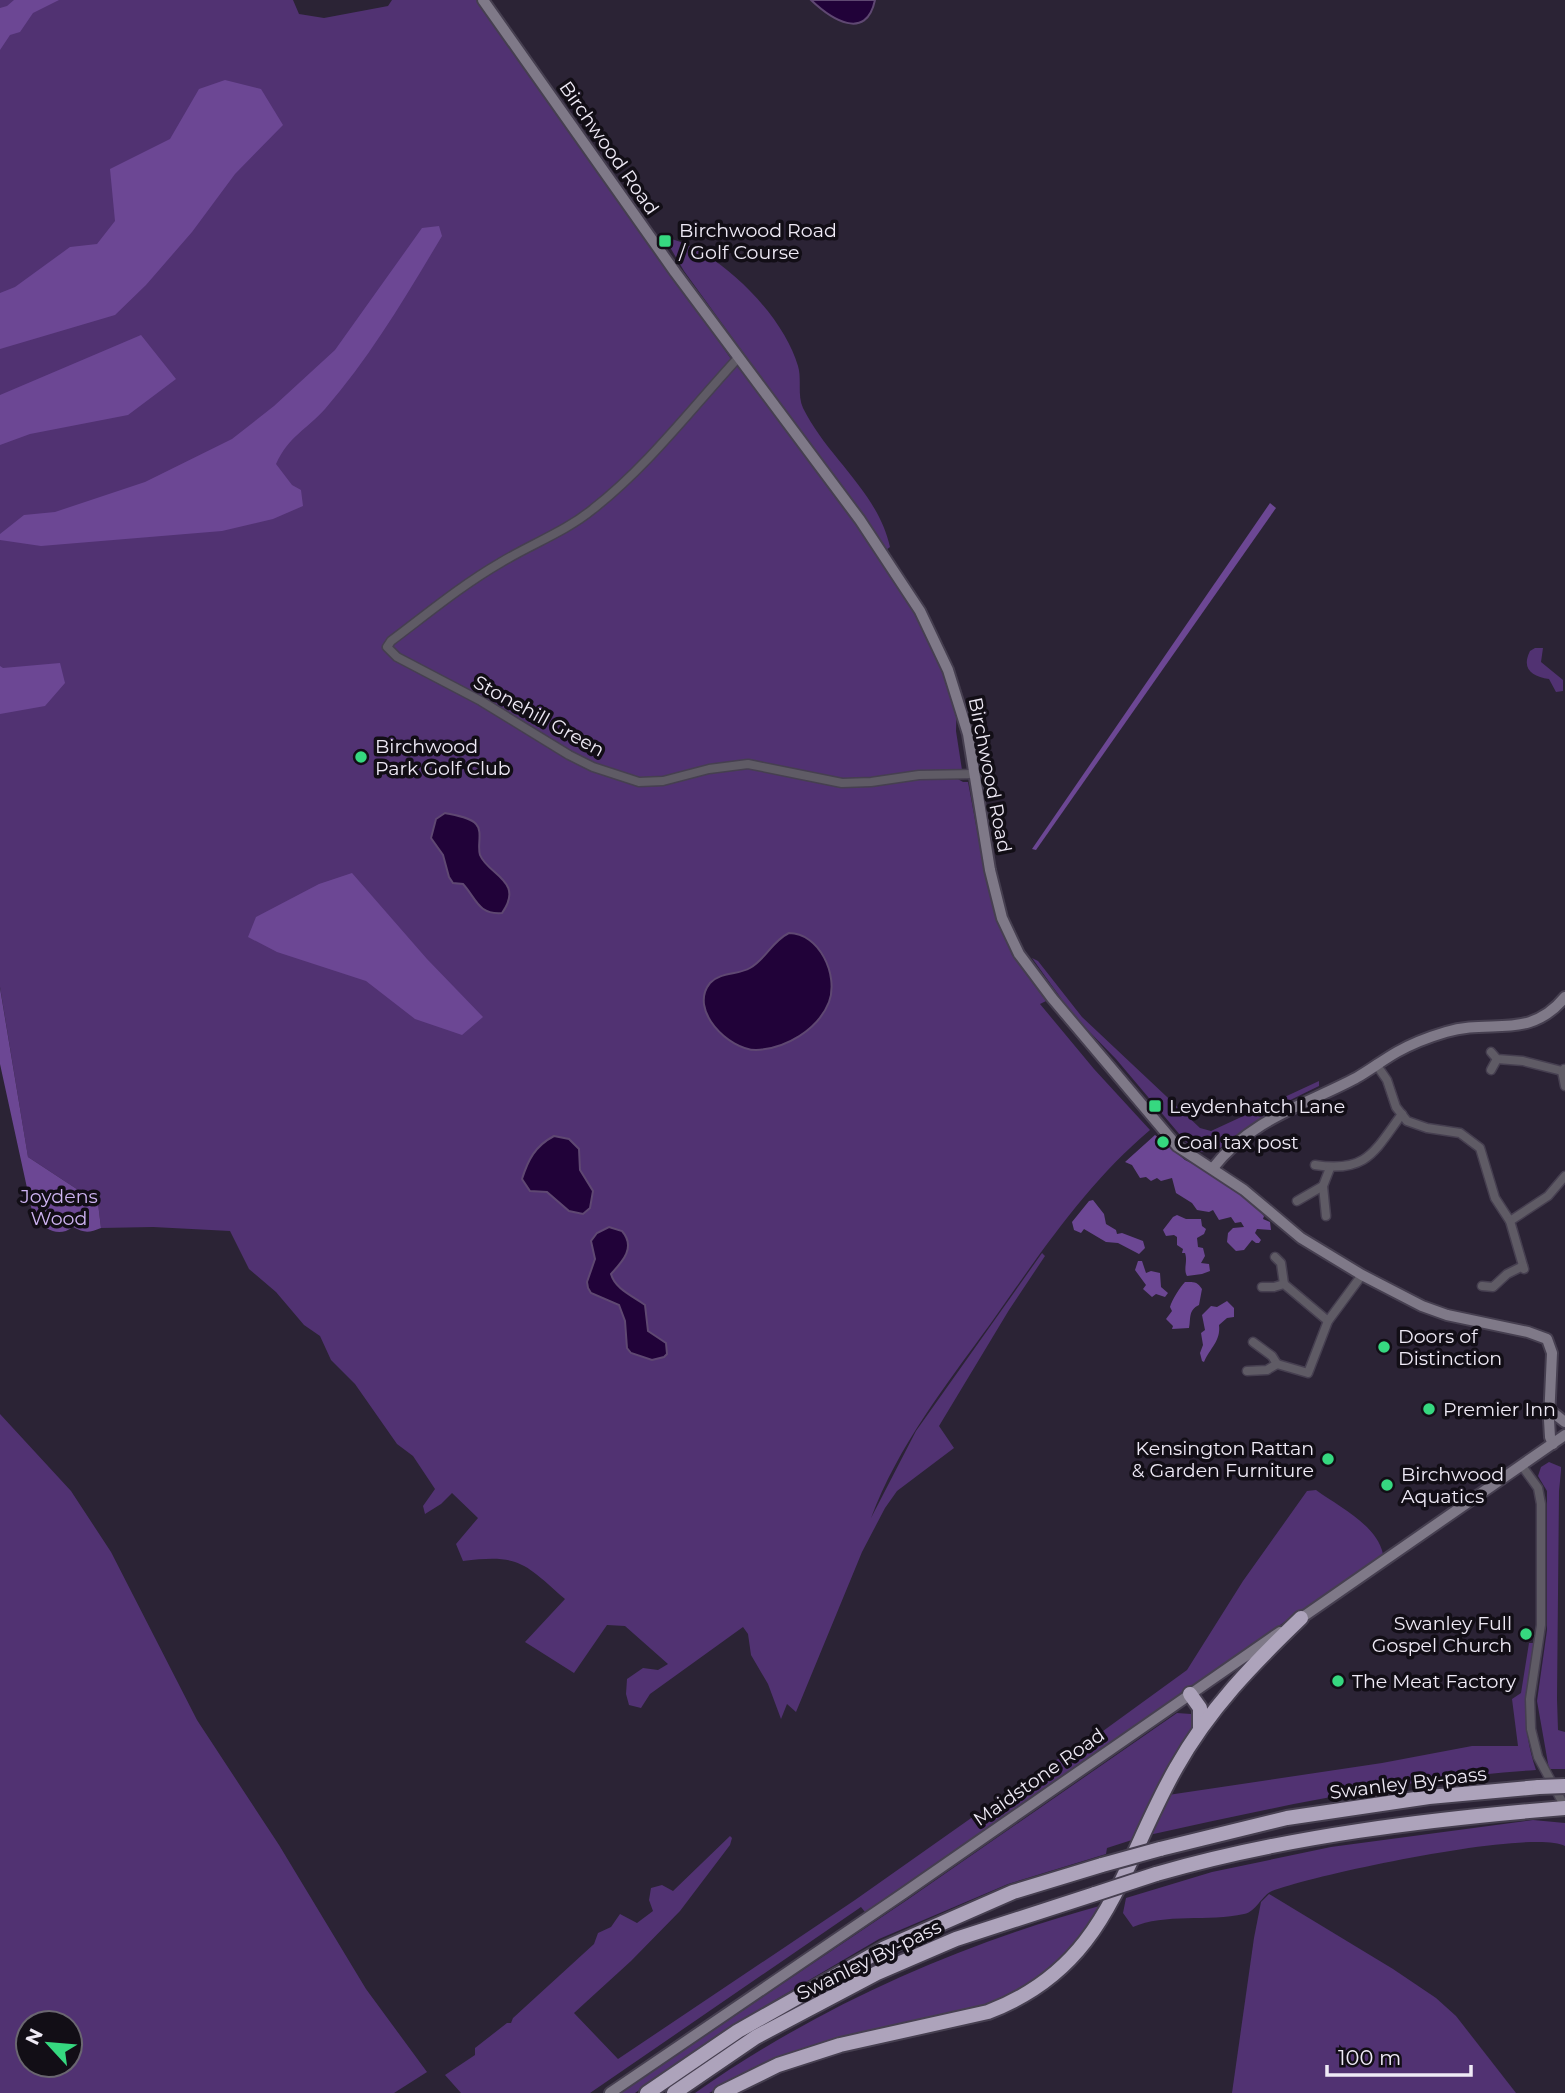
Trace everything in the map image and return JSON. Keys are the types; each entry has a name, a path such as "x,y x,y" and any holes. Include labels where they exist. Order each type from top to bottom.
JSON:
{"highway":[{"path":"721,2093 778,2065 840,2045 988,2012 1011,2003 1042,1985 1078,1952 1108,1910 1175,1770 1200,1728 1251,1666 1301,1618"},
{"path":"1190,1694 1200,1708 1200,1728"},
{"name":"Swanley By-pass","path":"649,2091 737,2031 883,1949 1013,1892 1160,1849 1287,1818 1429,1797 1565,1786"},
{"name":"Swanley By-pass","path":"674,2093 756,2037 877,1973 956,1939 1156,1874 1302,1841 1565,1807"}],"street":[{"name":"Birchwood Road","path":"483,0 738,358 860,520 920,611 939,649 957,696 975,774 1002,918 1020,954 1052,998 1169,1137 1189,1154 1213,1168 1301,1238 1362,1275 1434,1311 1544,1336 1552,1353 1549,1397 1550,1437 1553,1444"},
{"name":"Stonehill Green","path":"738,358 686,419 592,510 457,590 391,641 387,647 404,660 481,701 569,755 593,767 639,782 748,764 842,783 919,775 975,774"},
{"path":"1213,1168 1222,1156 1287,1109 1357,1077 1422,1040 1451,1030 1502,1028 1525,1024 1556,1008 1565,997"},
{"path":"1491,1052 1497,1059 1563,1069 1565,1086"},
{"path":"1491,1070 1497,1059"},
{"path":"1376,1064 1387,1080 1396,1107 1407,1121 1460,1133 1474,1143 1483,1155 1495,1198 1510,1221 1517,1239 1523,1267 1507,1275 1493,1287 1482,1286"},
{"path":"1315,1165 1330,1168 1358,1164 1367,1159 1402,1114"},
{"path":"1326,1216 1323,1186 1330,1168"},
{"path":"1510,1221 1548,1196 1565,1175"},
{"path":"1297,1202 1323,1186"},
{"path":"1275,1257 1281,1263 1284,1284 1328,1321"},
{"path":"1253,1342 1272,1356 1277,1364 1308,1373 1328,1321 1362,1275"},
{"path":"1262,1287 1284,1284"},
{"path":"1247,1371 1267,1370 1277,1364"},
{"path":"1551,1411 1565,1422"},
{"name":"Maidstone Road","path":"610,2093 904,1893 1565,1435"},
{"path":"1522,1466 1538,1488 1541,1504 1541,1625 1530,1699 1531,1729 1538,1757 1565,1807"}],"shaded area":[{"path":"0,0 293,0 299,14 324,18 388,6 392,0 483,0 731,359 812,455 898,575 957,696 956,731 962,770 949,774 968,782 984,868 1001,928 1012,955 1046,1001 1040,1004 1150,1130 1105,1173 1064,1221 940,1393 909,1441 871,1518 916,1431 1042,1253 1045,1256 939,1426 954,1448 897,1491 885,1508 862,1552 796,1712 787,1704 781,1719 768,1684 751,1655 748,1634 743,1627 650,1694 641,1708 629,1705 626,1694 627,1679 643,1668 658,1670 668,1664 625,1626 607,1625 574,1673 525,1642 565,1599 530,1569 510,1560 463,1561 456,1544 478,1518 452,1493 425,1514 423,1506 435,1489 413,1456 397,1444 355,1384 331,1360 320,1336 304,1325 276,1292 249,1269 230,1231 153,1227 101,1228 98,1203 28,1157 0,987"},
{"path":"811,0 875,0 864,20 847,23 828,14"},
{"path":"664,237 705,254 726,269 763,305 778,325 798,366 803,408 825,443 875,509 890,547 886,550 684,271"},
{"path":"1543,648 1541,662 1563,680 1563,691 1556,692 1549,679 1530,671 1528,657 1530,651"},
{"path":"445,813 470,820 478,827 480,855 503,880 509,893 502,913 483,908 463,884 453,883 449,877 443,855 431,838 436,819"},
{"path":"789,933 809,940 824,957 831,980 829,1002 809,1029 789,1042 767,1049 745,1048 724,1036 715,1027 704,1005 705,994 714,979 750,968"},
{"path":"1032,958 1038,961 1082,1017 1200,1128 1211,1131 1319,1081 1319,1086 1280,1105 1220,1148 1197,1151 1186,1142 1116,1059 1073,1015"},
{"path":"554,1136 569,1139 579,1149 580,1170 593,1191 590,1208 583,1214 569,1211 547,1192 530,1191 522,1179 533,1154"},
{"path":"609,1227 622,1231 628,1243 626,1254 611,1274 613,1279 620,1288 645,1305 648,1331 666,1343 667,1354 664,1357 652,1360 631,1353 627,1348 625,1321 619,1305 591,1293 588,1288 587,1282 595,1259 591,1241 597,1233"},
{"path":"0,1414 71,1491 111,1552 197,1720 279,1845 366,1989 427,2072 394,2093 0,2093"},
{"path":"1549,1462 1561,1467 1557,1699 1558,1730 1565,1732 1565,1769 1549,1769 1537,1701 1547,1630 1547,1491 1538,1476 1541,1467"},
{"path":"1316,1490 1365,1525 1383,1554 865,1912 861,1907 590,2093 461,2093 445,2075 475,2055 475,2048 507,2023 511,2023 513,2018 594,1944 598,1933 611,1927 620,1914 637,1923 653,1911 649,1900 651,1888 662,1885 673,1891 730,1836 730,1845 680,1911 574,2013 618,2059 855,1900 1032,1775 1103,1731 1187,1670 1243,1581 1307,1491"},
{"path":"1529,1643 1534,1643 1527,1691 1526,1722 1536,1770 1390,1787 1293,1804 1149,1835 1168,1795 1382,1763 1472,1746 1518,1746 1512,1699 1521,1693"},
{"path":"1177,1713 1191,1714 1194,1725 1135,1839 1107,1848 1106,1854 1008,1884 879,1939 753,2013 635,2093 620,2093 907,1900"},
{"path":"1533,1820 1565,1823 1565,1846 1545,1842 1511,1843 1374,1865 1272,1891 1248,1913 1230,1916 1158,1920 1133,1927 1123,1913 1126,1898 1212,1872 1331,1847"},
{"path":"1269,1894 1436,1998 1456,2016 1516,2093 1232,2093 1254,1938 1261,1902"},
{"path":"1103,1905 1070,1951 1036,1980 997,2002 744,2075 709,2093 695,2093 791,2033 891,1981 995,1939"}],"green space":[{"path":"14,0 59,0 33,13 20,32 10,35 0,50 0,8"},
{"path":"225,80 261,89 283,125 235,174 192,232 146,285 115,315 0,349 0,293 15,287 70,247 97,244 115,221 110,169 170,139 199,89"},
{"path":"439,226 442,236 373,347 325,409 286,447 276,464 292,485 301,490 303,506 273,519 222,531 41,546 0,540 0,534 24,515 55,512 145,482 232,439 274,406 335,350 422,228"},
{"path":"141,335 176,379 128,415 30,434 0,445 0,395"},
{"path":"1270,503 1276,508 1036,850 1032,849"},
{"path":"60,663 65,683 45,706 0,714 0,666 3,668"},
{"path":"352,873 427,959 483,1017 462,1035 415,1019 366,981 277,952 248,937 256,917 319,884"},
{"name":"Joydens Wood","path":"0,988 28,1157 98,1203 101,1228 87,1232 73,1227 57,1232 34,1220 0,1064"},
{"path":"1155,1135 1185,1160 1212,1173 1255,1204 1264,1216 1263,1219 1270,1222 1271,1230 1257,1229 1255,1233 1261,1240 1259,1243 1252,1240 1244,1250 1236,1251 1227,1242 1228,1233 1233,1228 1244,1227 1241,1222 1235,1223 1231,1217 1219,1220 1213,1210 1197,1210 1192,1203 1176,1193 1172,1178 1161,1181 1157,1178 1151,1181 1146,1177 1140,1178 1132,1165 1125,1162"},
{"path":"1093,1200 1104,1214 1106,1224 1116,1230 1117,1234 1122,1233 1143,1241 1145,1248 1139,1254 1118,1243 1106,1242 1084,1229 1081,1233 1074,1230 1072,1222 1089,1201"},
{"path":"1177,1215 1186,1219 1201,1219 1202,1226 1206,1229 1204,1234 1197,1238 1198,1247 1203,1248 1205,1256 1201,1263 1209,1264 1210,1271 1187,1276 1185,1253 1182,1253 1183,1249 1177,1245 1177,1237 1166,1236 1163,1230"},
{"path":"1138,1261 1142,1261 1146,1273 1160,1273 1161,1287 1168,1293 1165,1297 1156,1294 1152,1297 1143,1289 1146,1285 1135,1270"},
{"path":"1185,1282 1197,1283 1202,1289 1199,1305 1192,1312 1189,1328 1172,1329 1173,1326 1166,1319 1172,1311 1172,1301"},
{"path":"1227,1301 1234,1308 1234,1317 1227,1318 1219,1325 1217,1340 1204,1362 1200,1353 1203,1345 1201,1333 1205,1330 1202,1315 1211,1306 1217,1307"}],"place":[{"name":"Birchwood Road / Golf Course","path":"665,241"},
{"name":"Birchwood Park Golf Club","path":"361,757"},
{"name":"Leydenhatch Lane","path":"1155,1106"},
{"name":"Coal tax post","path":"1163,1142"},
{"name":"Doors of Distinction","path":"1384,1347"},
{"name":"Premier Inn","path":"1429,1409"},
{"name":"Kensington Rattan & Garden Furniture","path":"1328,1459"},
{"name":"Birchwood Aquatics","path":"1387,1485"},
{"name":"Swanley Full Gospel Church","path":"1526,1634"},
{"name":"The Meat Factory","path":"1338,1681"}]}
